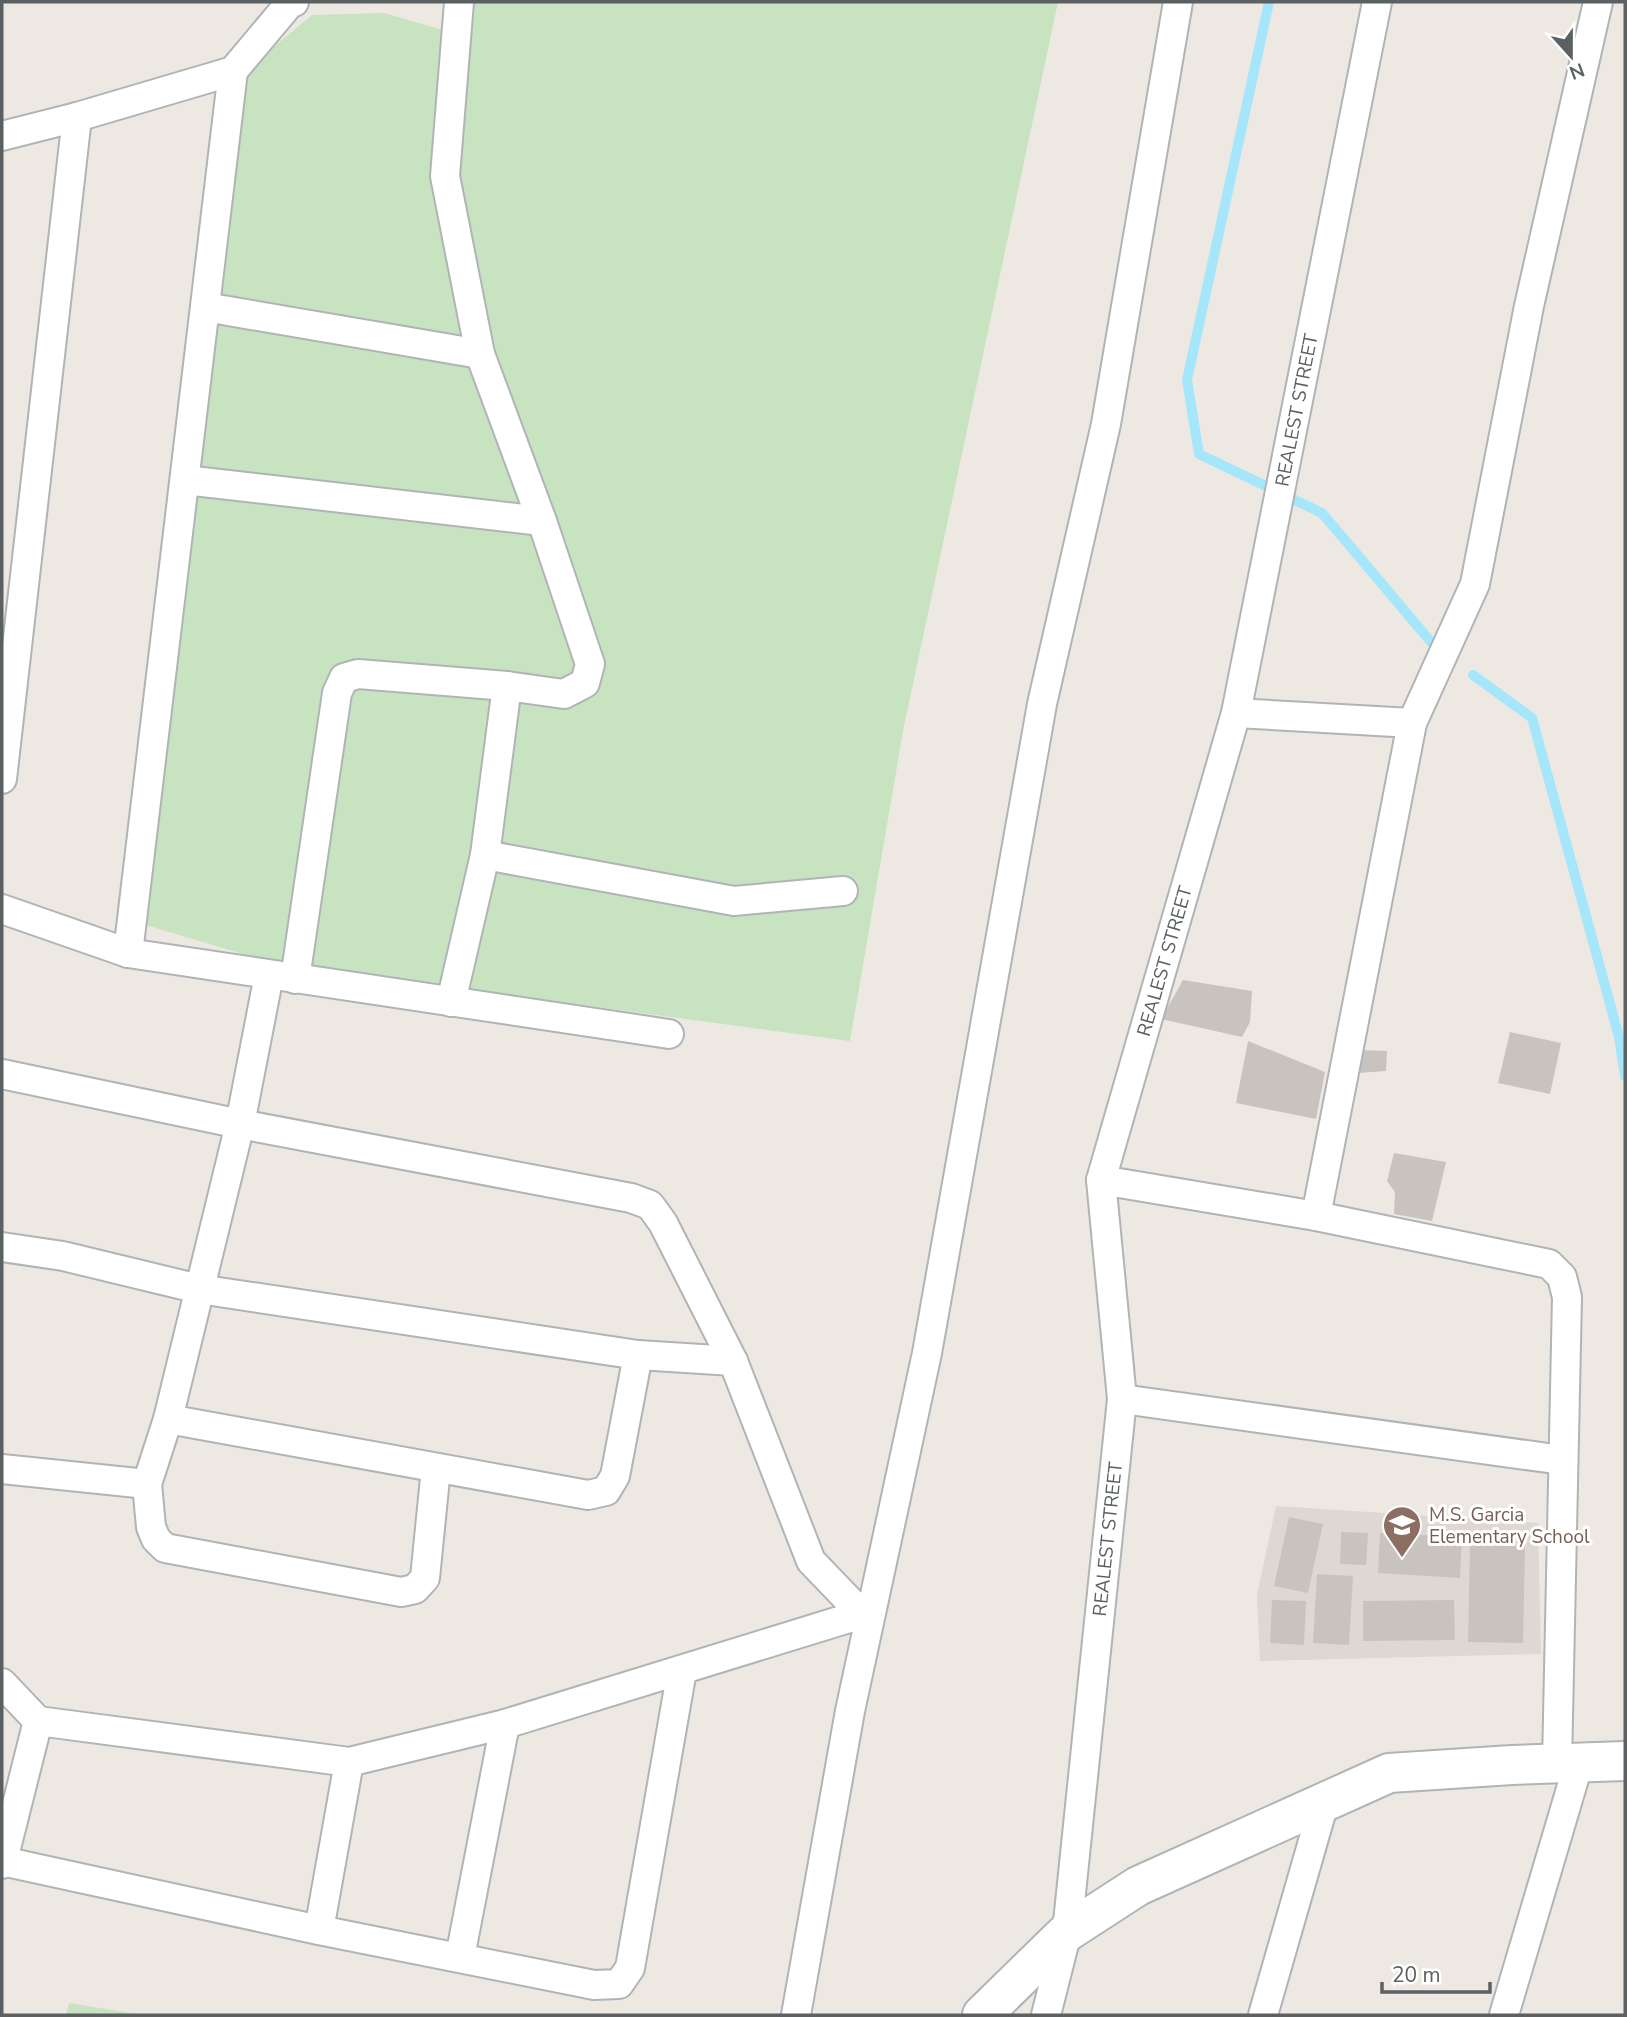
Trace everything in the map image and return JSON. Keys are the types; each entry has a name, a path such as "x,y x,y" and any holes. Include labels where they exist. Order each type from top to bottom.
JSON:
{"street":[{"path":"128,953 233,71 290,3 294,2"},
{"path":"436,1468 425,1577 415,1589 401,1592 165,1548 156,1539 152,1527 147,1485 168,1419 240,1124 282,977 337,693 344,678 358,674 564,694 585,683 590,664 542,521 480,355 445,177 459,2"},
{"path":"796,2015 865,1620 927,1353 1042,704 1106,424 1178,2"},
{"name":"REALEST STREET","path":"1046,2015 1067,1932 1122,1399 1101,1180 1236,713 1377,2"},
{"path":"1316,1216 1412,723 1475,584 1529,306 1598,2"},
{"path":"2,136 78,117 233,71"},
{"path":"2,779 78,117"},
{"path":"205,307 480,355"},
{"path":"185,480 542,521"},
{"path":"452,1002 485,855 507,687"},
{"path":"1236,713 1412,723"},
{"path":"485,855 734,901 843,891"},
{"path":"2,909 128,953 669,1034"},
{"path":"2,1074 240,1124 617,1195 650,1205 663,1223 733,1361 811,1561 865,1620"},
{"path":"1101,1180 1316,1216 1549,1264 1562,1277 1567,1297 1562,1460 1568,1763 1504,2015"},
{"path":"2,1247 63,1256 199,1289 638,1355 733,1361"},
{"path":"168,1419 588,1495 606,1491 615,1476 638,1355"},
{"path":"1122,1399 1562,1460"},
{"path":"2,1469 147,1485"},
{"path":"2,1683 38,1721 349,1762 505,1724 682,1670 865,1620"},
{"path":"38,1721 2,1863 594,1985 618,1984 630,1968 682,1670"},
{"path":"460,1957 505,1724"},
{"path":"982,2015 1067,1932 1138,1886 1389,1773 1625,1761"},
{"path":"319,1930 349,1762"},
{"path":"1263,2015 1324,1803"}],"shaded area":[{"name":"M.S. Garcia Elementary School","path":"1276,1506 1538,1523 1541,1654 1260,1661 1257,1595"}],"green space":[{"path":"454,2 1058,2 903,731 850,1041 276,964 146,925 205,307 241,74 312,15 384,13 450,32"},
{"path":"69,2003 143,2015 66,2015"}],"building":[{"path":"1183,980 1252,991 1250,1022 1242,1037 1161,1019"},
{"path":"1510,1032 1561,1043 1550,1094 1498,1083"},
{"path":"1248,1041 1325,1072 1316,1119 1236,1103"},
{"path":"1362,1050 1387,1051 1386,1071 1358,1073"},
{"path":"1394,1153 1446,1162 1432,1221 1394,1214 1395,1192 1387,1181"},
{"path":"1289,1517 1323,1524 1308,1593 1274,1586"},
{"path":"1341,1532 1368,1533 1366,1565 1340,1564"},
{"path":"1380,1533 1462,1537 1460,1578 1378,1573"},
{"path":"1470,1546 1525,1546 1523,1643 1468,1642"},
{"path":"1317,1574 1353,1576 1349,1645 1313,1643"},
{"path":"1272,1600 1306,1601 1304,1645 1270,1643"},
{"path":"1454,1600 1455,1640 1363,1641 1363,1601"}],"waterway":[{"path":"1269,2 1187,380 1199,454 1322,513 1437,649"},
{"path":"1473,675 1532,718 1619,1037 1625,1076"}],"place":[{"name":"M.S. Garcia Elementary School","path":"1402,1559"}]}
